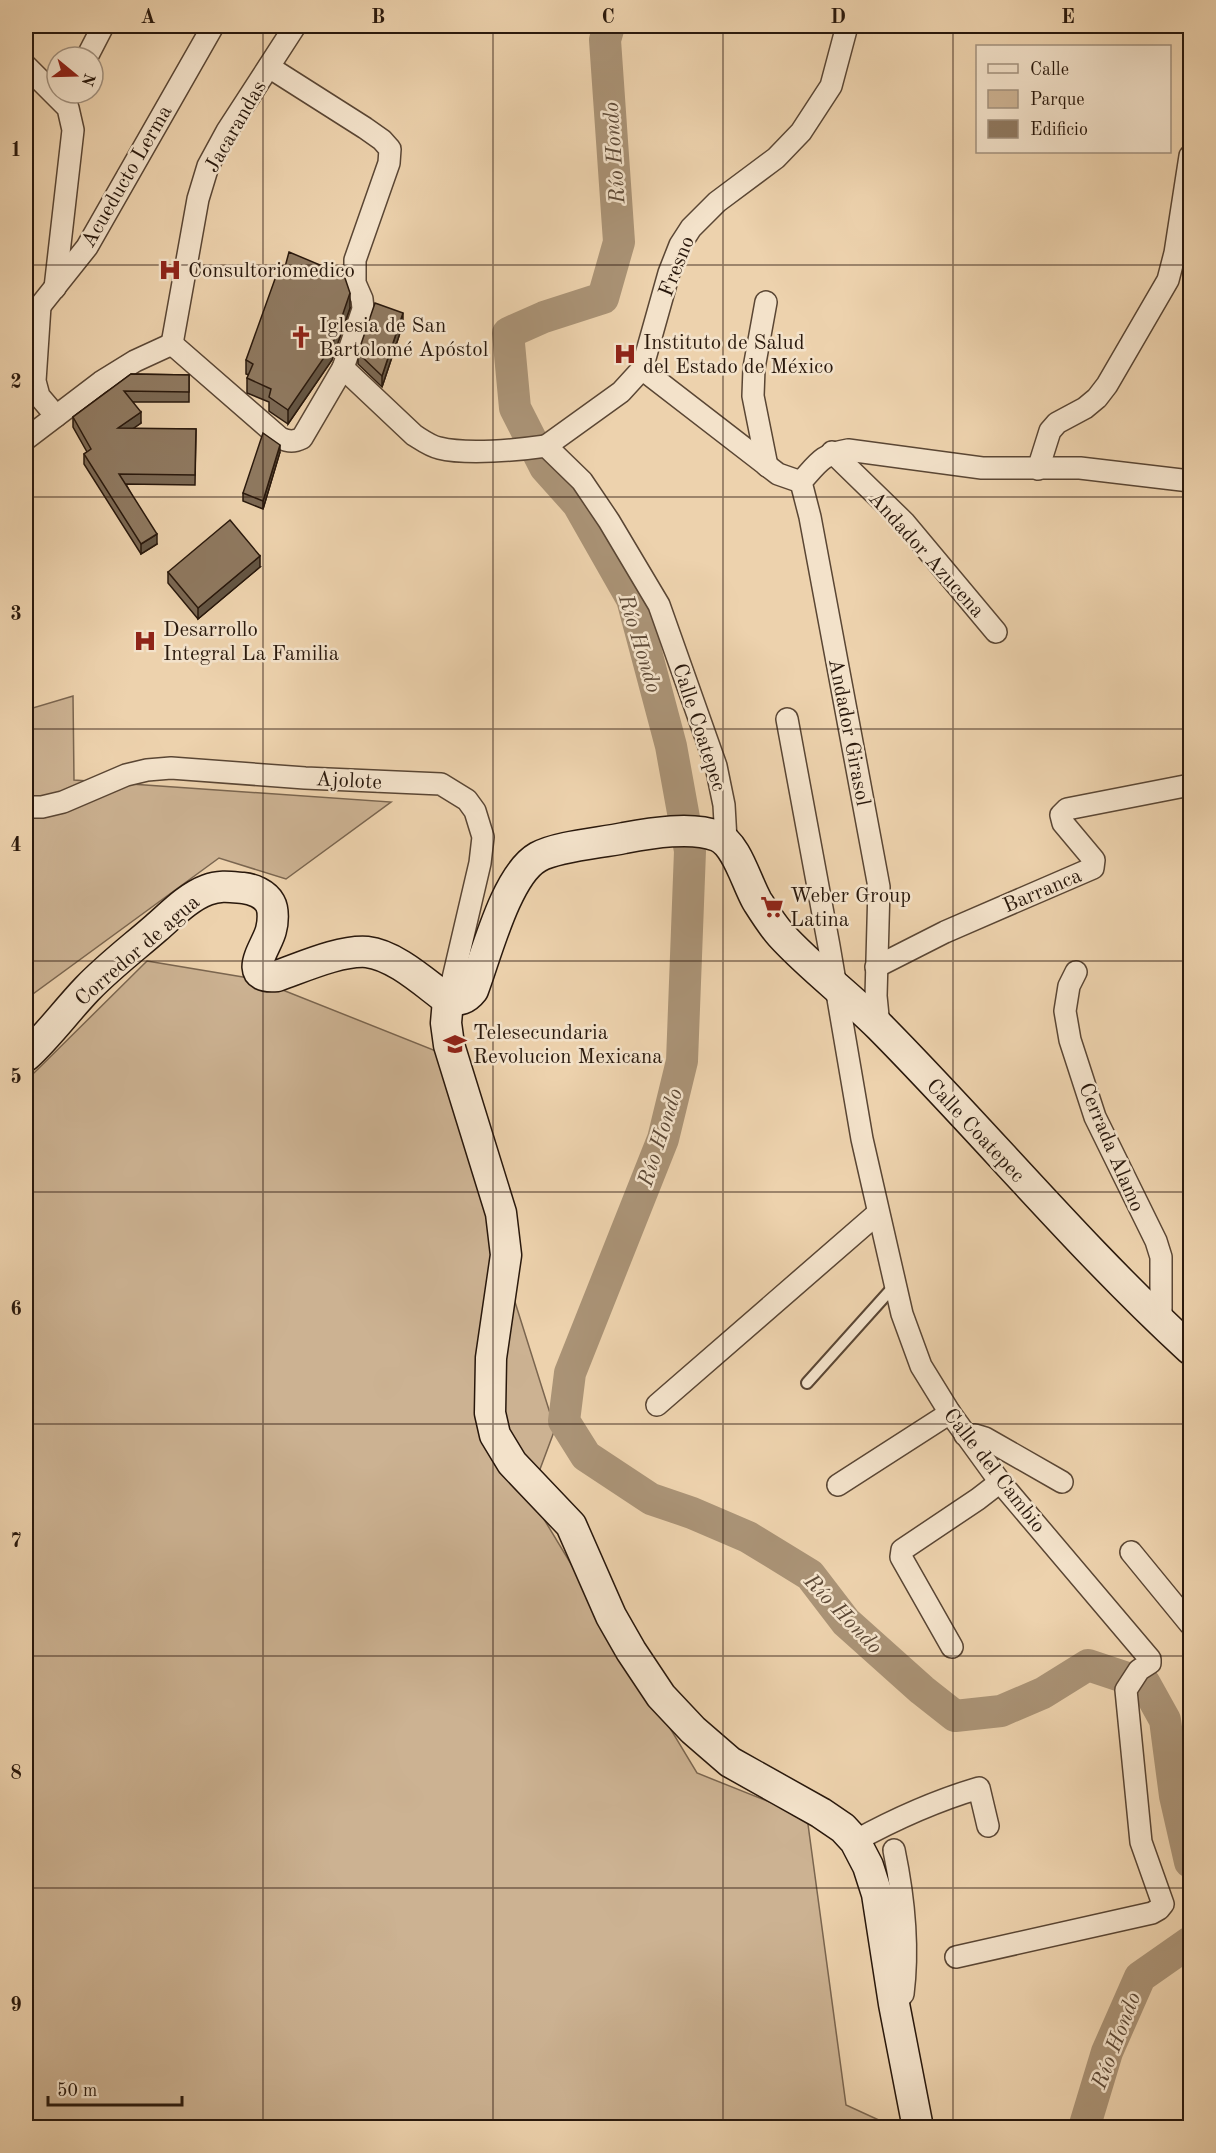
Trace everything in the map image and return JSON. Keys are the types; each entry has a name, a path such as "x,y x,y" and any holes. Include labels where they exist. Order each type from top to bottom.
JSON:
{"main road":[{"path":"704,835 645,834 539,857 522,872 510,889 473,990 462,999 448,1000 446,1023 448,1046 501,1213 505,1237 506,1255 491,1358 490,1413 495,1435 512,1463 571,1525 611,1616 661,1696 693,1730 730,1762 821,1813 843,1828 855,1841 868,1866 877,1894 894,2004 918,2127"},
{"name":"Calle Coatepec","path":"704,835 735,854 757,900 780,934 879,1026 1068,1229 1191,1349"},
{"name":"Corredor de agua","path":"26,1056 41,1043 89,987 180,908 206,890 225,886 248,889 262,894 271,903 273,915 271,932 258,956 258,969 262,974 268,977 277,976 349,953 369,952 402,967 448,1000"}],"street":[{"path":"94,45 104,26"},
{"name":"Acueducto Lerma","path":"32,311 55,288 87,246 213,26"},
{"name":"Jacarandas","path":"172,344 198,199 208,166 295,26"},
{"name":"Fresno","path":"642,369 669,273 680,245 691,228 717,202 776,158 801,132 831,86 847,26"},
{"path":"26,66 45,82"},
{"path":"26,439 109,376 172,344 280,438 296,441 302,438 343,368 363,309 362,299 355,283 355,260 389,164 390,149 365,128 269,67"},
{"path":"55,288 72,130 66,105"},
{"path":"1038,469 1050,431 1057,423 1085,408 1097,398 1107,385 1168,280 1175,254 1191,156"},
{"path":"766,302 754,368 753,396 767,466"},
{"path":"32,311 35,381 39,396 56,416"},
{"path":"343,368 414,435 434,446 467,451 542,447 621,392 642,369 778,474 801,482 820,461 832,452 848,450 982,468 1090,469 1191,481"},
{"name":"Calle Coatepec","path":"542,447 582,481 609,521 659,606 716,766 724,805 704,835"},
{"name":"Andador Azucena","path":"832,452 904,522 996,632"},
{"name":"Andador Girasol","path":"801,482 810,517 879,887 876,967 879,1026"},
{"name":"Calle del Cambio","path":"787,719 862,1139 902,1314 921,1366 964,1435 1000,1482 1150,1659 1148,1665 1139,1670 1126,1690 1141,1842 1163,1904 1160,1909 1152,1913 956,1957"},
{"name":"Ajolote","path":"26,807 42,807 63,802 126,775 171,768 305,778 441,784 467,800 475,811 483,837 480,863 448,1000"},
{"name":"Barranca","path":"876,967 945,932 1093,868 1094,860 1063,823 1061,815 1067,809 1191,785"},
{"name":"Cerrada Alamo","path":"1076,972 1069,986 1065,1011 1070,1040 1095,1117 1156,1241 1161,1257 1161,1322"},
{"path":"657,1405 879,1213"},
{"path":"838,1485 950,1413"},
{"path":"964,1435 986,1438 1062,1482"},
{"path":"952,1647 901,1557 902,1550 1000,1482"},
{"path":"1131,1552 1191,1624"},
{"path":"855,1841 946,1797 979,1788 988,1826"},
{"path":"894,1850 903,1893 907,1964 903,1994 894,2004"}],"lane":[{"path":"807,1383 895,1284"}],"green space":[{"path":"73,696 74,780 391,802 286,879 219,858 26,999 26,710"},
{"path":"147,961 255,979 436,1051 555,1429 530,1496 697,1773 807,1817 846,2105 894,2127 26,2128 26,1078 34,1073"}],"building":[{"name":"Iglesia de San Bartolomé Apóstol","path":"289,252 344,275 350,293 332,346 288,410 269,397 271,389 247,378 253,364 246,360 280,265 285,267"},
{"path":"375,303 403,313 382,376 358,353"},
{"path":"131,374 189,375 189,392 124,391 141,412 118,428 196,429 195,475 119,474 157,534 141,544 84,454 91,449 73,417"},
{"path":"263,433 280,445 263,501 243,493"},
{"path":"230,520 260,556 198,608 168,572"}],"waterway":[{"name":"Río Hondo","path":"609,26 605,40 619,242 603,298 544,317 508,333 515,408 545,467 578,504 632,599 671,746 690,851 682,1061 663,1139 570,1373 564,1421 586,1456 651,1499 692,1513 748,1537 810,1575 846,1622 922,1690 955,1716 1001,1711 1043,1693 1088,1665 1145,1684 1165,1720 1175,1796 1190,1862"},
{"name":"Río Hondo","path":"1084,2128 1107,2052 1140,1977 1190,1942"}],"place":[{"name":"Consultoriomedico","path":"170,270"},
{"name":"Iglesia de San Bartolomé Apóstol","path":"301,337"},
{"name":"Instituto de Salud del Estado de México","path":"625,354"},
{"name":"Desarrollo Integral La Familia","path":"145,641"},
{"name":"Weber Group Latina","path":"772,907"},
{"name":"Telesecundaria Revolucion Mexicana","path":"455,1044"}]}
